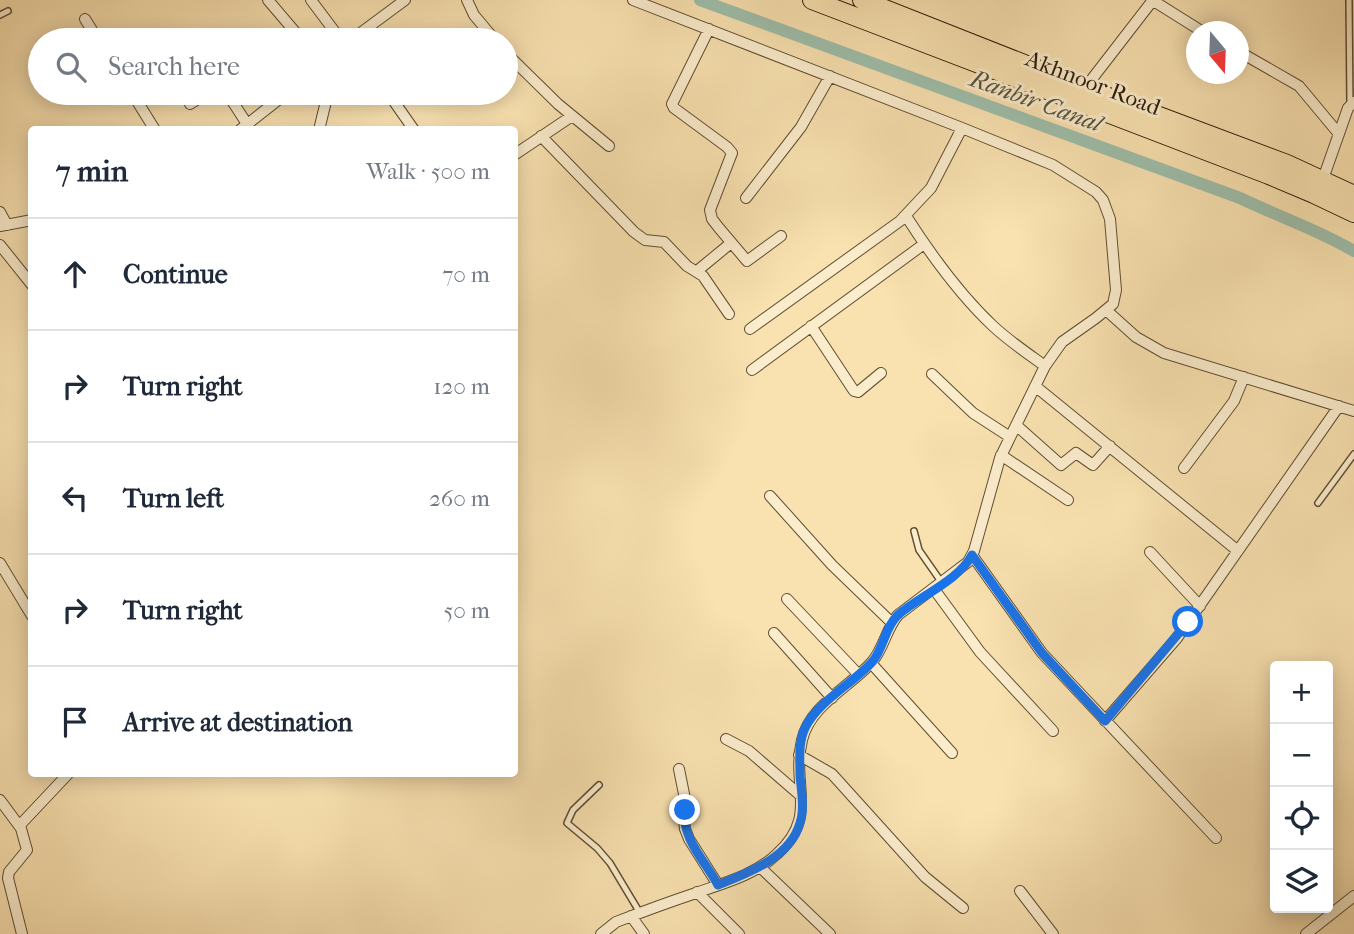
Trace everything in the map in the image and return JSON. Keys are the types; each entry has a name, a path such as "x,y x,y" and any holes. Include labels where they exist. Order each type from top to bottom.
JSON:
{"highway":[{"name":"Akhnoor Road","path":"813,0 1291,184 1354,213"},
{"path":"862,0 1323,179 1354,195"}],"street":[{"path":"268,0 292,28"},
{"path":"311,0 332,28"},
{"path":"367,28 405,0"},
{"path":"467,0 474,15 485,28"},
{"path":"601,934 616,922 760,867 777,855 793,837 800,824 799,755 805,728 832,698 871,663 898,615 960,570 972,555 1001,455 1045,366 1062,342 1112,304 1116,290 1110,219 1103,200 1096,192 1053,165 633,0"},
{"path":"1085,88 1153,0 1186,21"},
{"path":"85,19 91,28"},
{"path":"709,29 672,104 730,150 732,155 710,211 712,219 745,260 749,261 781,236"},
{"path":"1249,57 1299,86 1339,134"},
{"path":"518,64 572,116 610,146"},
{"path":"746,198 801,127 830,76"},
{"path":"1323,179 1352,104"},
{"path":"139,105 153,126"},
{"path":"233,105 244,126"},
{"path":"245,126 272,105"},
{"path":"320,126 325,105"},
{"path":"396,105 411,126"},
{"path":"518,152 572,116"},
{"path":"750,329 906,216 942,171 962,128"},
{"path":"541,136 634,232 645,240 664,242 687,266 703,276 729,314"},
{"path":"0,212 4,225 28,221"},
{"path":"906,216 924,244 972,305 1003,335 1045,366"},
{"path":"697,271 731,243"},
{"path":"752,370 924,244"},
{"path":"0,245 28,280"},
{"path":"1106,310 1149,346 1354,411"},
{"path":"811,326 854,391 858,392 881,373"},
{"path":"932,374 973,413 1010,437"},
{"path":"1184,468 1234,401 1244,377"},
{"path":"1035,386 1238,551"},
{"path":"1105,721 1177,638 1339,406"},
{"path":"1016,425 1061,465 1076,453 1093,465 1110,446"},
{"path":"1001,455 1068,500"},
{"path":"770,496 832,565 892,622"},
{"path":"1150,552 1200,606"},
{"path":"972,555 1042,653 1216,838"},
{"path":"0,563 28,609"},
{"path":"938,586 980,652 1053,731"},
{"path":"787,600 858,674"},
{"path":"774,634 832,698"},
{"path":"871,663 952,753"},
{"path":"726,739 749,751 801,796"},
{"path":"799,755 832,774 925,877 963,908"},
{"path":"679,769 685,799 685,829 718,885"},
{"path":"20,827 65,777"},
{"path":"0,800 20,827 27,850 9,872 8,878 22,934"},
{"path":"760,867 830,934"},
{"path":"1020,891 1053,934"},
{"path":"697,892 738,934"},
{"path":"1306,934 1354,896"},
{"path":"636,914 645,934"}],"lane":[{"path":"1349,0 1352,104"},
{"path":"0,15 8,10"},
{"path":"1318,503 1354,454"},
{"path":"914,531 919,550 938,586"},
{"path":"599,785 573,810 568,823 610,863 636,914"}],"waterway":[{"name":"Ranbir Canal","path":"700,0 1240,198 1327,236 1354,251"}],"route":[{"path":"685,810 684,823 689,839 718,885 751,873 777,855 793,837 800,824 802,811 799,755 805,728 823,706 871,663 898,615 960,570 972,555 1042,653 1105,721 1188,622"}]}
